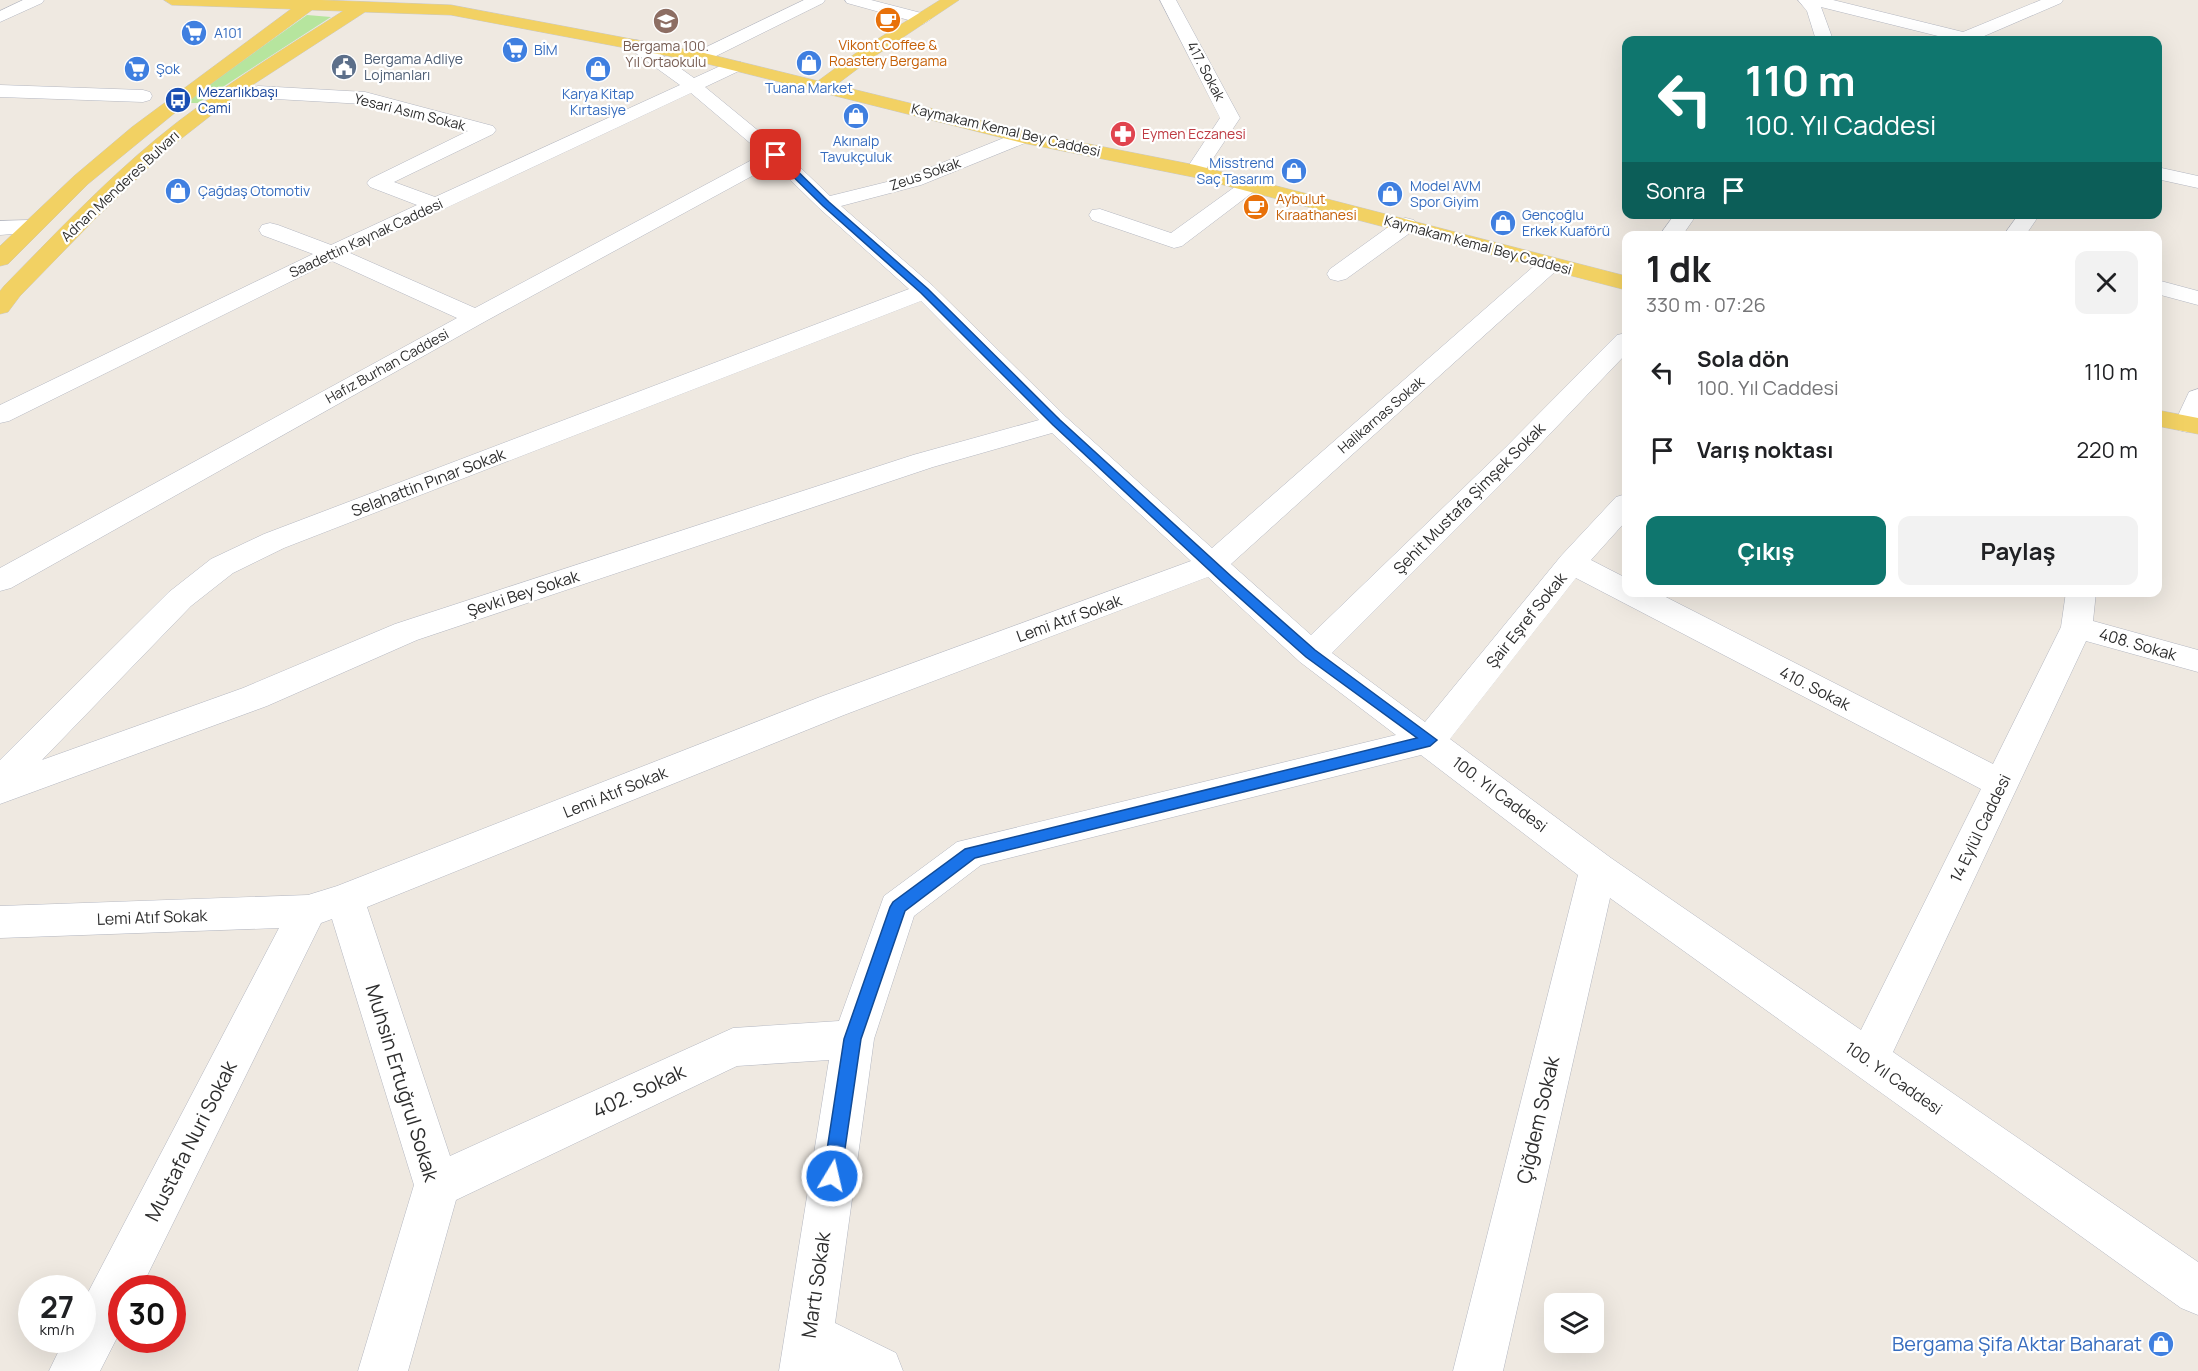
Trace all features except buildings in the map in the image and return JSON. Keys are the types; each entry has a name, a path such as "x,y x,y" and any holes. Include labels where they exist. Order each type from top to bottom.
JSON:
{"main road":[{"path":"172,0 366,4 451,10 636,45"},
{"path":"422,0 451,10"},
{"path":"823,86 867,54 951,0"},
{"name":"Adnan Menderes Bulvarı","path":"0,259 30,227 126,141 178,100 312,3"},
{"name":"Adnan Menderes Bulvarı","path":"0,307 12,291 87,214 161,145 230,91 366,4"},
{"name":"Kaymakam Kemal Bey Caddesi","path":"697,72 735,66 1023,137 1195,171 1622,282"},
{"path":"2162,419 2192,425"}],"street":[{"path":"0,17 36,0"},
{"path":"697,72 817,0"},
{"path":"853,0 923,19"},
{"name":"417. Sokak","path":"1168,0 1230,118 1195,171"},
{"path":"1806,0 1815,10 1823,36"},
{"path":"1813,0 1951,36"},
{"path":"1970,36 2055,0"},
{"name":"100. Yıl Caddesi","path":"636,45 697,72 826,204 925,291 1057,423 1311,654 1430,740 1599,869 2198,1291"},
{"name":"Saadettin Kaynak Caddesi","path":"0,416 332,253 436,205 697,72 735,66"},
{"path":"0,91 143,96"},
{"name":"Yesari Asım Sokak","path":"258,92 365,98 486,130 377,183 436,205"},
{"name":"Zeus Sokak","path":"826,204 914,181 1023,137"},
{"name":"Hafız Burhan Caddesi","path":"0,581 476,317 776,155"},
{"path":"2162,174 2198,182"},
{"path":"1100,214 1173,241 1250,185"},
{"path":"1674,231 1683,219"},
{"path":"1338,274 1406,225"},
{"path":"0,228 30,227"},
{"path":"270,230 332,253 476,317"},
{"name":"Halikarnas Sokak","path":"1211,565 1550,264"},
{"path":"2162,288 2198,298"},
{"name":"Selahattin Pınar Sokak","path":"0,782 180,599 222,566 274,541 925,291"},
{"name":"Şehit Mustafa Şimşek Sokak","path":"1311,654 1516,453 1622,344"},
{"path":"2192,425 2198,397"},
{"name":"Şevki Bey Sokak","path":"0,790 255,697 406,632 923,461 1057,423"},
{"name":"Şair Eşref Sokak","path":"1430,740 1572,563 1622,507"},
{"name":"410. Sokak","path":"1572,563 1622,589"},
{"name":"Lemi Atıf Sokak","path":"0,922 327,905 832,706 1211,565"},
{"name":"410. Sokak","path":"1638,597 2001,784"},
{"name":"14 Eylül Caddesi","path":"1868,1060 2001,784 2079,610"},
{"name":"408. Sokak","path":"2079,610 2198,661"},
{"name":"Martı Sokak","path":"806,1353 853,1039 898,907 970,853 1430,740"},
{"name":"Çiğdem Sokak","path":"1478,1371 1599,869"},
{"name":"Muhsin Ertuğrul Sokak","path":"327,905 437,1185 383,1371"},
{"name":"Mustafa Nuri Sokak","path":"74,1371 327,905"},
{"name":"402. Sokak","path":"437,1185 733,1047 853,1039"},
{"path":"806,1353 878,1371"}],"green space":[{"path":"307,15 331,17 198,103 183,103"}],"place":[{"name":"Vikont Coffee & Roastery Bergama","path":"888,20"},
{"name":"Bergama 100. Yıl Ortaokulu","path":"666,21"},
{"name":"A101","path":"194,33"},
{"name":"BİM","path":"515,50"},
{"name":"Tuana Market","path":"809,63"},
{"name":"Bergama Adliye Lojmanları","path":"344,67"},
{"name":"Şok","path":"137,69"},
{"name":"Karya Kitap Kırtasiye","path":"598,69"},
{"name":"Mezarlıkbaşı Cami","path":"178,100"},
{"name":"Akınalp Tavukçuluk","path":"856,116"},
{"name":"Eymen Eczanesi","path":"1123,134"},
{"name":"Misstrend Saç Tasarım","path":"1294,171"},
{"name":"Çağdaş Otomotiv","path":"178,191"},
{"name":"Model AVM Spor Giyim","path":"1390,194"},
{"name":"Aybulut Kıraathanesi","path":"1256,207"},
{"name":"Gençoğlu Erkek Kuaförü","path":"1503,223"},
{"name":"Bergama Şifa Aktar Baharat","path":"2161,1344"}],"route":[{"path":"776,155 826,204 925,291 1057,423 1228,580 1311,654 1430,740 970,853 898,907 853,1039 832,1176"}]}
